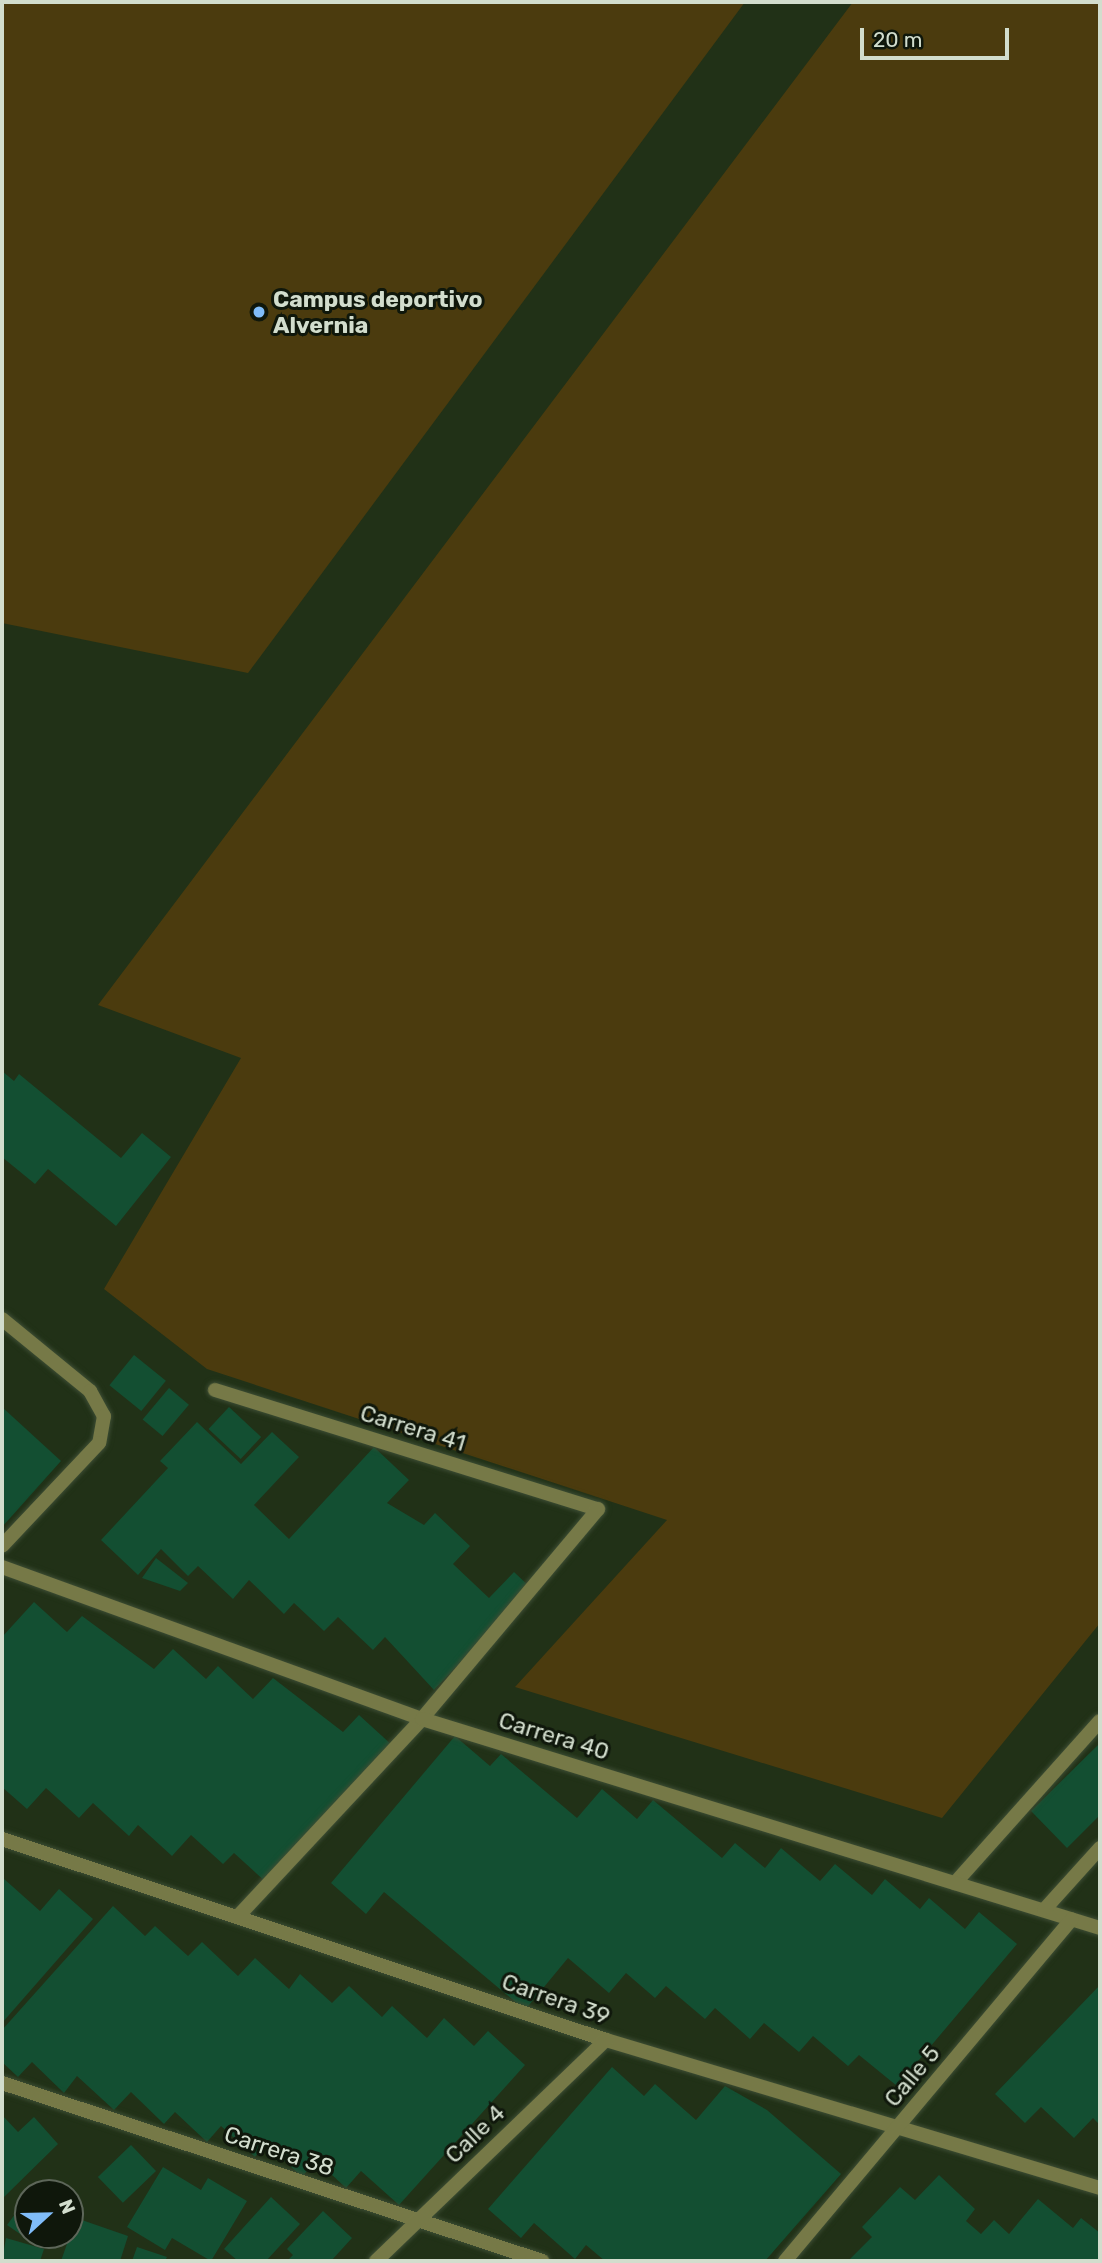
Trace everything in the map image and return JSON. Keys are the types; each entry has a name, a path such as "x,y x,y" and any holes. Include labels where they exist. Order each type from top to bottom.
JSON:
{"street":[{"path":"2,1319 90,1391 104,1416 99,1443 2,1546"},
{"name":"Carrera 41","path":"215,1390 598,1509 422,1719"},
{"name":"Carrera 40","path":"2,1567 422,1719 1100,1928"},
{"path":"240,1914 422,1719"},
{"path":"955,1883 1100,1721"},
{"name":"Carrera 39","path":"2,1839 240,1914 606,2040 896,2130 1100,2188"},
{"path":"1045,1910 1100,1848"},
{"name":"Calle 5","path":"785,2261 1072,1919"},
{"name":"Calle 4","path":"376,2261 606,2040"},
{"name":"Carrera 38","path":"2,2083 541,2261"}],"shaded area":[{"name":"Campus deportivo Alvernia","path":"2,2 745,2 248,673 2,623"},
{"path":"853,2 1100,2 1100,1623 942,1818 515,1687 667,1520 207,1369 104,1289 241,1058 98,1005"}],"building":[{"path":"2,1071 14,1081 19,1074 121,1158 142,1133 171,1157 116,1226 48,1169 35,1184 2,1157"},
{"path":"134,1355 166,1381 141,1411 109,1385"},
{"path":"169,1388 189,1405 163,1436 143,1419"},
{"path":"2,1407 61,1461 2,1527"},
{"path":"229,1407 261,1437 241,1459 209,1429"},
{"path":"197,1422 241,1464 272,1432 299,1457 254,1505 289,1539 374,1447 409,1480 387,1503 424,1525 435,1513 470,1546 453,1564 489,1598 514,1572 531,1588 434,1690 385,1637 373,1650 338,1617 324,1631 294,1603 284,1614 249,1580 233,1599 198,1566 188,1576 161,1549 138,1575 101,1540 168,1468 160,1461"},
{"path":"156,1558 188,1583 180,1591 142,1578"},
{"path":"34,1602 67,1632 82,1616 154,1669 173,1649 206,1679 218,1666 253,1699 273,1678 343,1732 359,1715 393,1746 268,1884 234,1853 223,1864 191,1835 172,1856 138,1825 129,1836 93,1803 79,1818 46,1788 27,1809 2,1787 2,1637"},
{"path":"455,1736 490,1766 501,1754 577,1818 602,1789 637,1819 653,1800 722,1858 735,1843 765,1868 781,1848 820,1881 835,1864 872,1895 885,1879 920,1909 929,1898 965,1929 979,1912 1017,1944 897,2086 859,2055 848,2066 813,2036 799,2052 764,2023 750,2039 715,2008 705,2019 666,1986 655,1998 626,1973 609,1993 568,1958 525,2010 384,1892 366,1914 331,1883"},
{"path":"1100,1743 1100,1815 1067,1848 1031,1811"},
{"path":"3,1878 40,1911 59,1889 93,1919 2,2023"},
{"path":"113,1906 145,1936 155,1926 188,1956 202,1942 238,1976 255,1958 289,1989 300,1974 332,2003 349,1986 382,2017 392,2006 427,2038 444,2018 474,2046 488,2031 525,2065 399,2205 361,2171 346,2188 316,2160 302,2177 266,2144 255,2157 221,2126 207,2142 175,2112 164,2124 131,2092 114,2110 77,2076 64,2093 32,2062 18,2077 2,2062 2,2030"},
{"path":"1100,1985 1100,2125 1093,2118 1074,2138 1041,2107 1025,2123 995,2094"},
{"path":"612,2067 644,2096 655,2084 696,2120 725,2086 767,2110 841,2174 765,2261 605,2261 586,2245 575,2259 534,2223 521,2238 488,2209"},
{"path":"2,2115 18,2132 34,2117 58,2144 22,2179 14,2179 14,2187 2,2199"},
{"path":"131,2145 156,2171 123,2203 98,2177"},
{"path":"163,2167 201,2190 208,2178 247,2201 211,2261 172,2238 165,2250 127,2227"},
{"path":"939,2175 975,2209 966,2221 981,2234 994,2220 1009,2234 1038,2199 1073,2228 1081,2218 1100,2233 1100,2261 848,2261 872,2237 862,2227 900,2187 915,2200"},
{"path":"271,2197 300,2224 266,2261 238,2261 224,2249"},
{"path":"323,2211 352,2238 331,2261 287,2261 293,2255 287,2249"},
{"path":"14,2216 14,2230 7,2225"},
{"path":"84,2221 128,2236 120,2261 61,2261 65,2249 84,2249"},
{"path":"6,2238 14,2240 14,2249 44,2249 40,2261 2,2261"},
{"path":"137,2247 167,2257 165,2261 132,2261"}],"place":[{"name":"Campus deportivo Alvernia","path":"259,312"}]}
